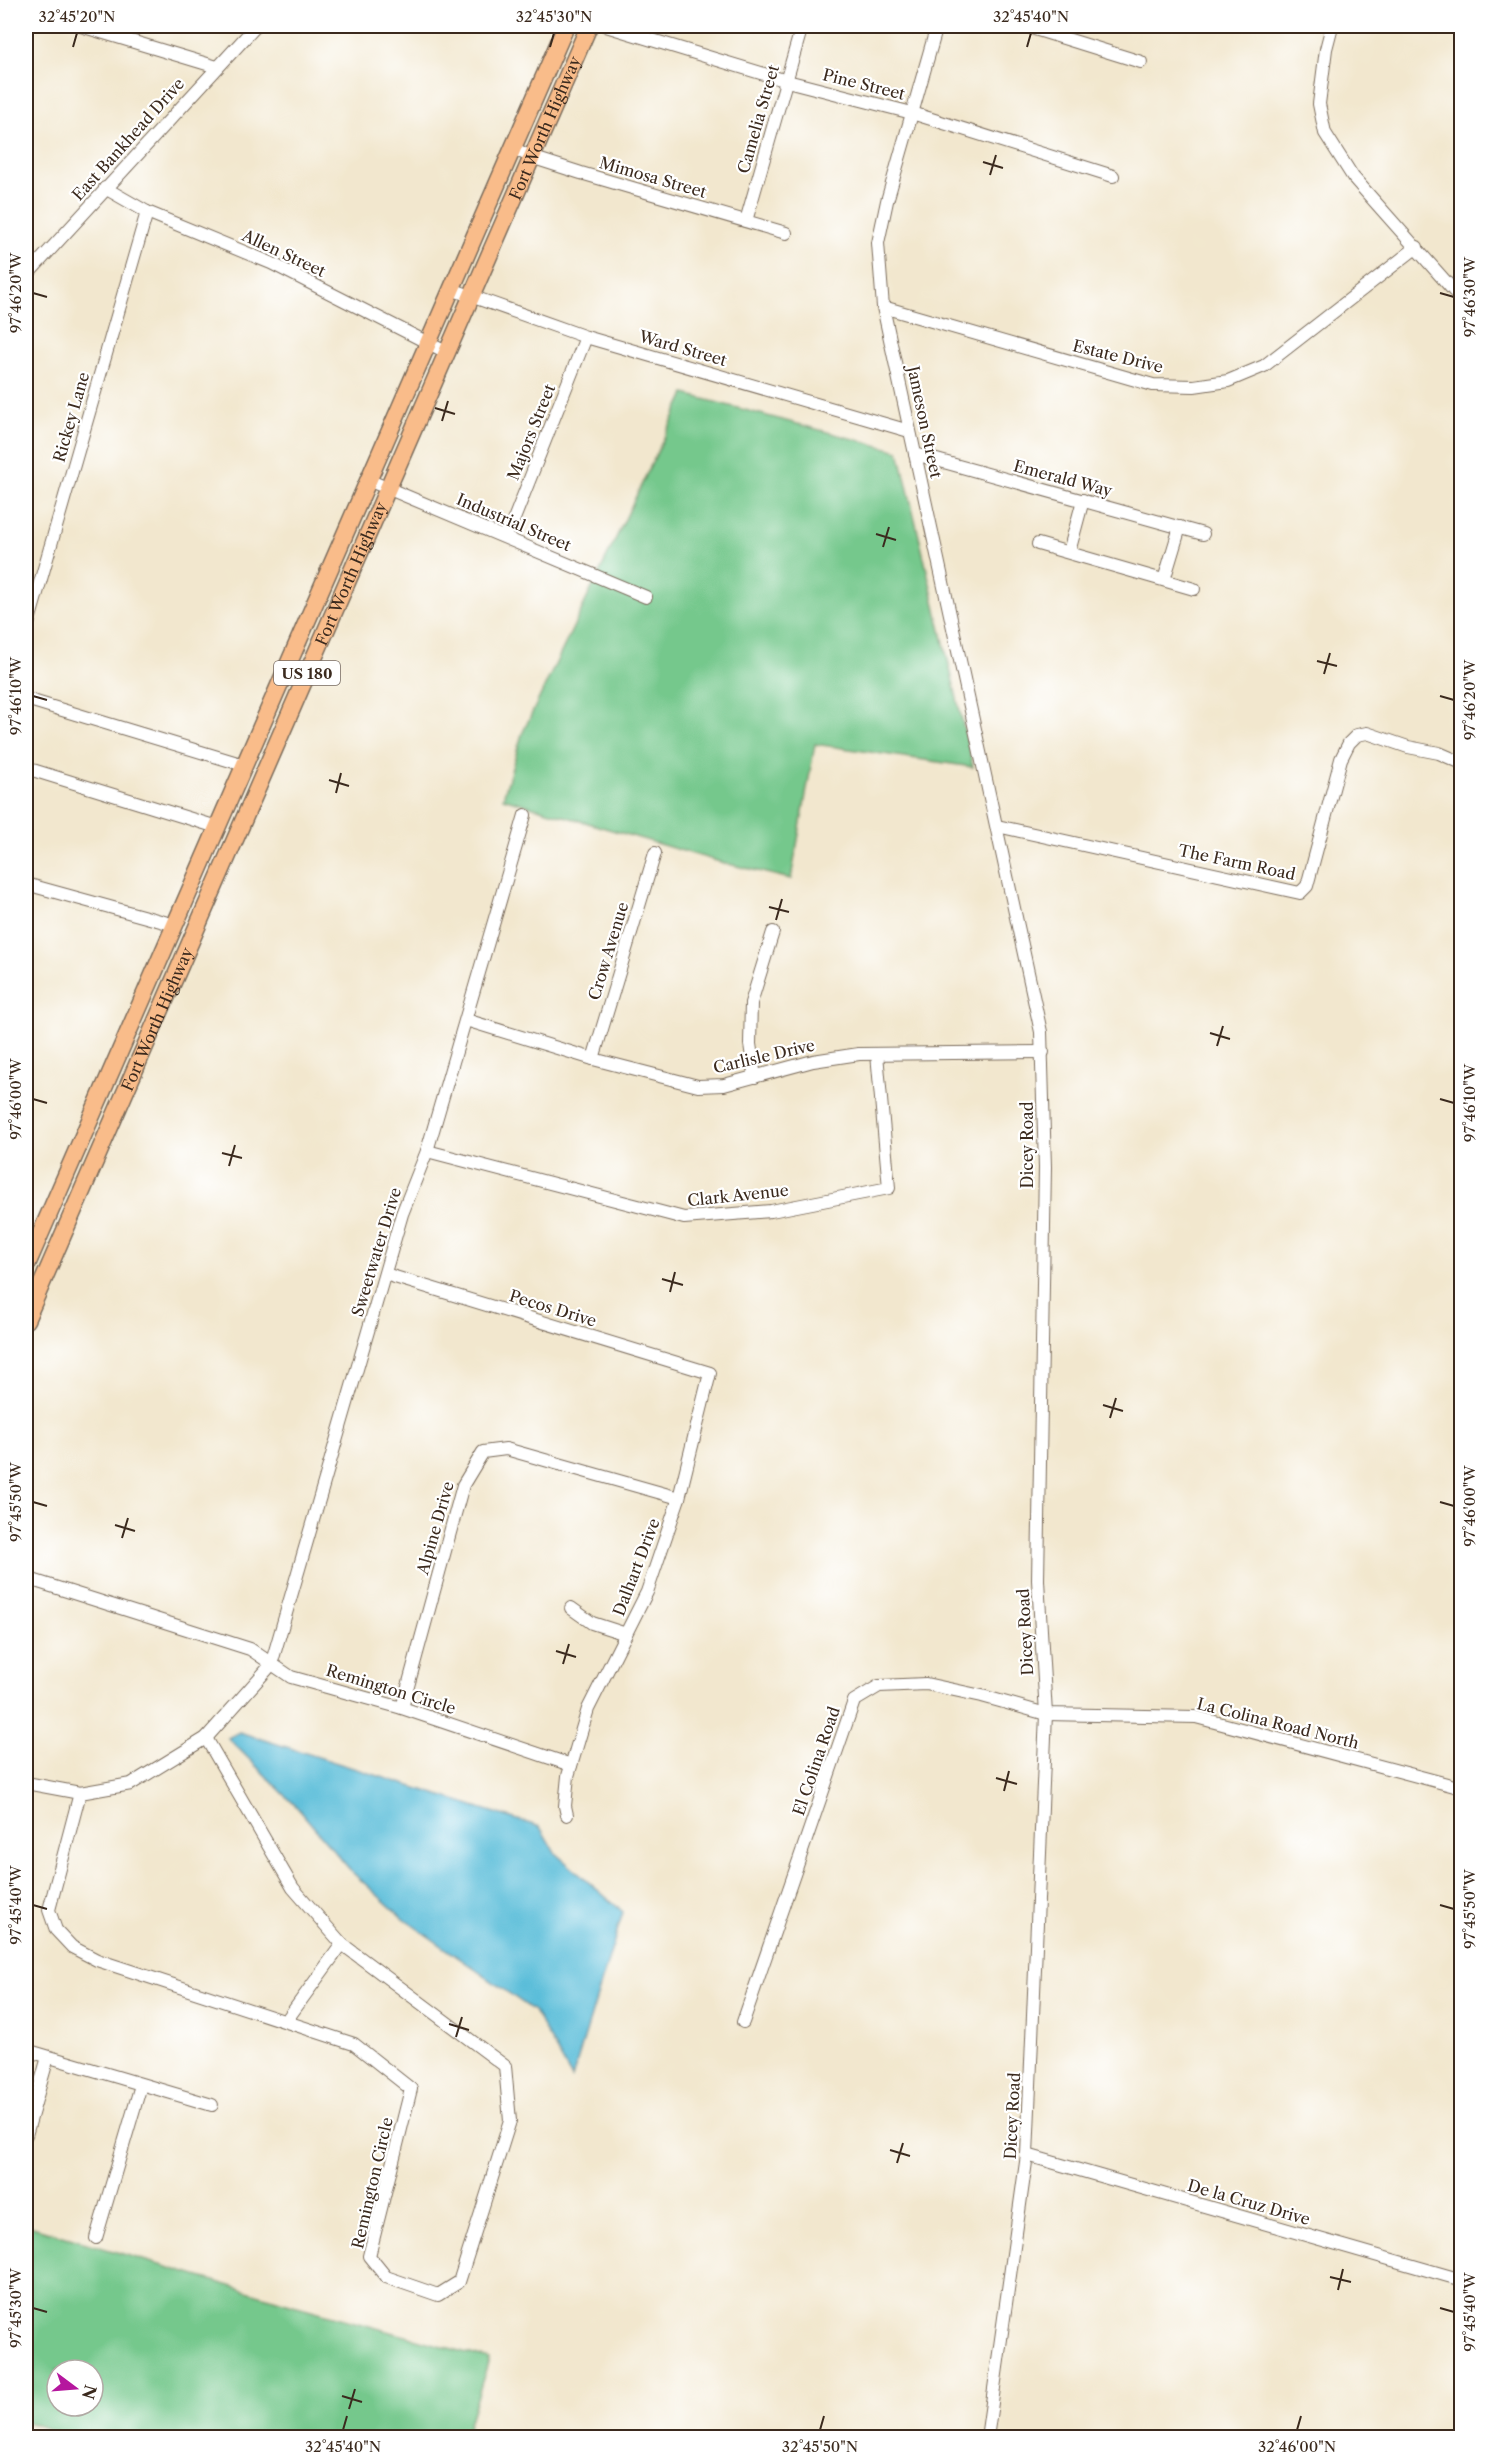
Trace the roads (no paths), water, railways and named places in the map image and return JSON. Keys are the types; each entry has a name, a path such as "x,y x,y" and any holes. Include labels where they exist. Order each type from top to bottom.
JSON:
{"main road":[{"name":"Fort Worth Highway","path":"26,1267 566,26"},
{"name":"Fort Worth Highway","path":"26,1320 589,26"},
{"path":"271,702 291,710"},
{"path":"197,873 216,882"},
{"path":"70,1165 90,1172"}],"street":[{"path":"81,26 217,67"},
{"name":"East Bankhead Drive","path":"26,276 256,26"},
{"name":"Pine Street","path":"606,26 786,81 912,113 1113,176"},
{"name":"Camelia Street","path":"746,221 802,26"},
{"name":"Jameson Street","path":"937,26 887,201 878,243 883,307 997,826"},
{"path":"1025,26 1141,62"},
{"path":"1332,26 1326,49 1319,104 1325,133 1353,177 1417,246 1461,300"},
{"name":"Mimosa Street","path":"513,148 531,158 786,233"},
{"name":"Allen Street","path":"105,188 147,212 270,263 446,352"},
{"name":"Rickey Lane","path":"26,631 147,212"},
{"name":"Estate Drive","path":"883,307 1153,385 1194,386 1228,381 1264,366 1417,246"},
{"name":"Ward Street","path":"451,289 586,337 909,431"},
{"name":"Majors Street","path":"503,536 512,524 586,337"},
{"name":"Emerald Way","path":"915,454 1203,534"},
{"name":"Industrial Street","path":"368,480 646,597"},
{"path":"1069,552 1083,501"},
{"path":"1164,580 1180,527"},
{"path":"1038,544 1194,589"},
{"path":"26,699 244,765"},
{"name":"The Farm Road","path":"997,826 1300,893 1307,886 1341,759 1348,743 1357,735 1375,734 1408,747 1446,755 1461,763"},
{"path":"26,768 217,827"},
{"name":"Sweetwater Drive","path":"26,1783 80,1793 131,1784 206,1738 271,1665 402,1214 427,1151 525,815"},
{"name":"Dicey Road","path":"987,2438 1027,2155 1046,1714 1038,1580 1045,1167 1043,1052 1041,1032 997,826"},
{"name":"Crow Avenue","path":"593,1059 655,853"},
{"path":"26,884 175,925"},
{"path":"755,1077 751,1059 751,1003 773,932"},
{"name":"Carlisle Drive","path":"466,1020 593,1059 698,1086 724,1085 813,1061 877,1054 1043,1052"},
{"name":"Clark Avenue","path":"427,1151 684,1218 771,1211 889,1188 877,1054"},
{"name":"Pecos Drive","path":"385,1274 710,1373"},
{"name":"Dalhart Drive","path":"567,1815 565,1806 571,1765 588,1709 647,1592 679,1498 710,1373"},
{"name":"Alpine Drive","path":"402,1708 463,1485 483,1452 506,1449 679,1498"},
{"path":"26,1578 250,1649 271,1665"},
{"path":"571,1608 592,1623 626,1634"},
{"name":"Remington Circle","path":"271,1665 291,1677 402,1708 571,1765"},
{"name":"El Colina Road","path":"742,2022 854,1701 879,1686 926,1684 982,1696 1046,1714"},
{"name":"La Colina Road North","path":"1046,1714 1196,1717 1461,1788"},
{"name":"Remington Circle","path":"80,1793 49,1910 56,1930 72,1947 97,1960 354,2044 411,2089 369,2256 386,2277 438,2295 459,2282 510,2121 505,2066 342,1944 293,1888 206,1738"},
{"path":"286,2021 342,1944"},
{"path":"26,2050 212,2105"},
{"path":"26,2135 48,2057"},
{"path":"96,2238 141,2085"},
{"name":"De la Cruz Drive","path":"1027,2155 1461,2280"}],"water":[{"path":"239,1732 540,1827 555,1853 623,1912 572,2078 534,2011 404,1919 352,1872 296,1806 228,1738"}]}
